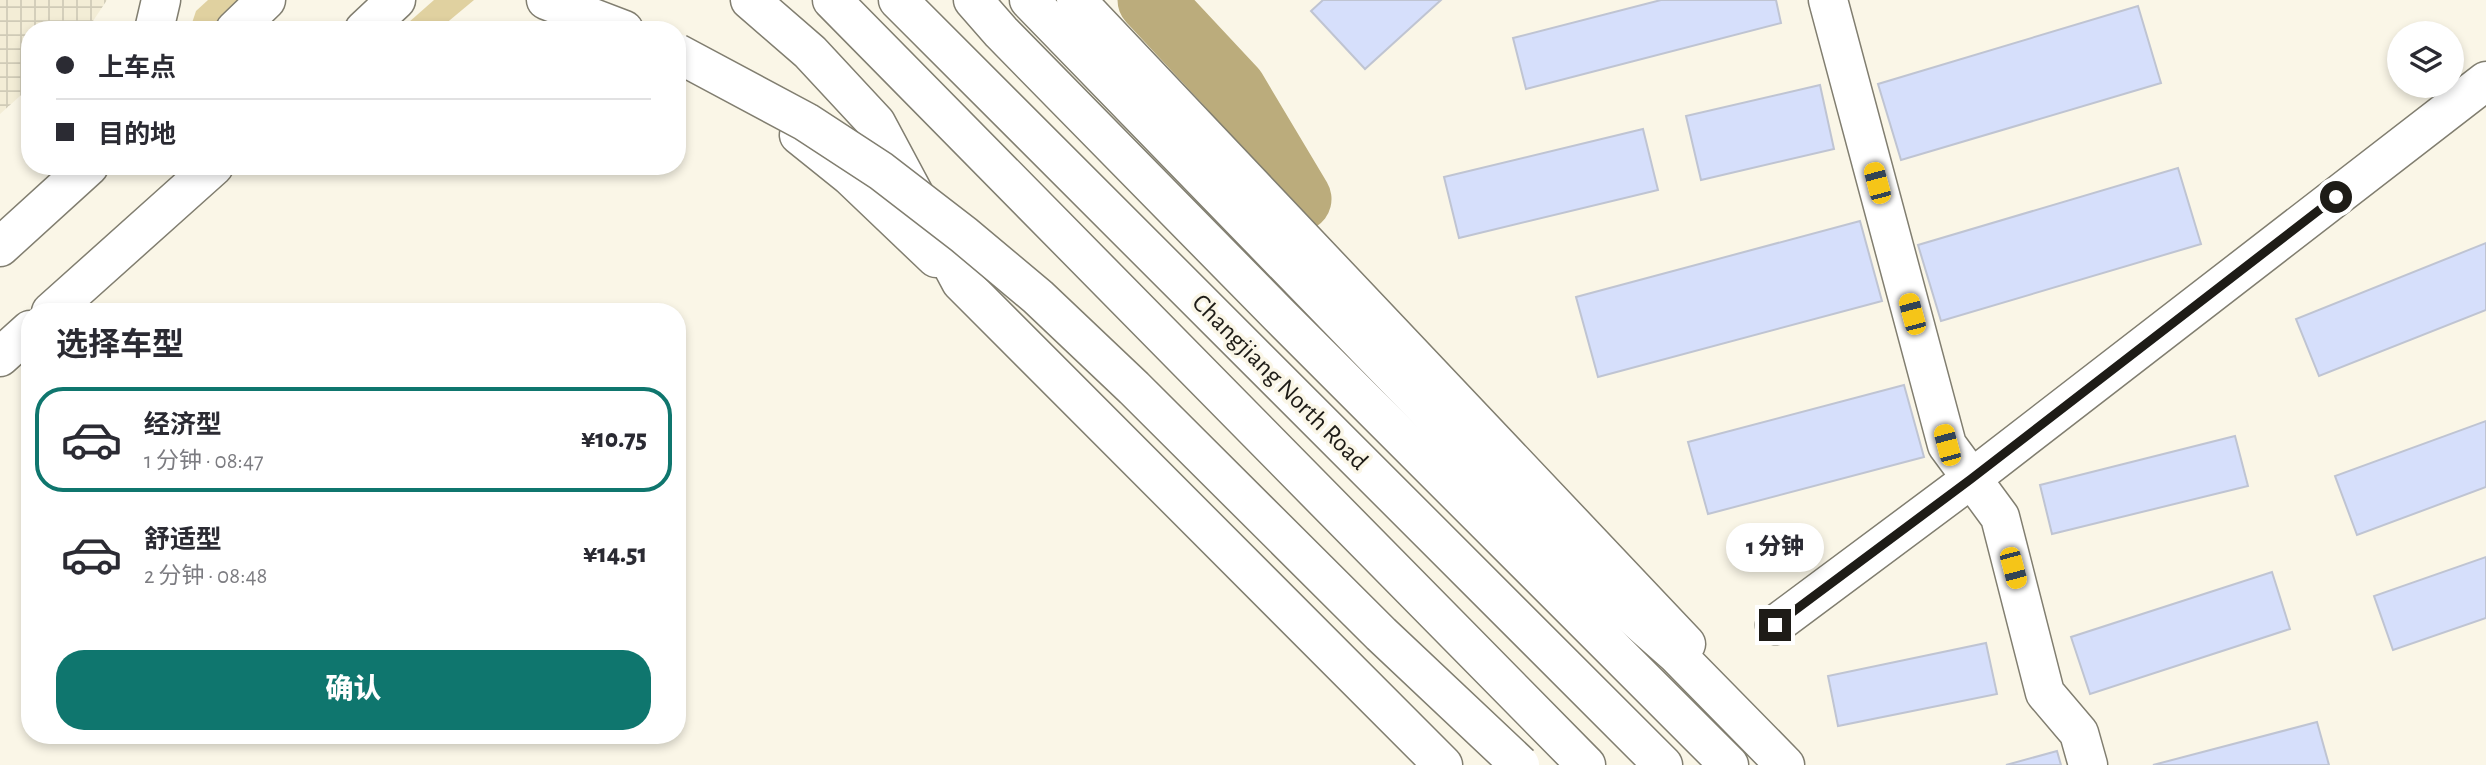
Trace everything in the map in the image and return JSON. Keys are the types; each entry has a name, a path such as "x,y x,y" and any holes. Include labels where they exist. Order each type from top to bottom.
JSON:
{"main road":[{"path":"156,21 161,0"},
{"path":"244,21 266,0"},
{"path":"374,21 396,0"},
{"path":"547,0 601,21"},
{"path":"750,0 810,52 876,123 961,282"},
{"name":"Changjiang North Road","path":"832,0 1586,765"},
{"name":"Changjiang North Road","path":"898,0 1662,765"},
{"path":"973,0 1202,237 1729,765"},
{"path":"1029,0 1590,578 1676,654 1785,765"},
{"path":"1076,0 1801,765"},
{"path":"1828,0 1947,445 2000,517 2045,693 2079,733 2088,765"},
{"path":"686,58 806,122 881,171 1038,297 1135,388 1381,634 1520,765"},
{"path":"686,72 778,118 850,176 961,282 1443,765"},
{"path":"1775,625 1971,479 2486,82"},
{"path":"0,247 79,175"},
{"path":"61,303 204,175"},
{"path":"0,357 21,338"}],"shaded area":[{"path":"0,0 107,0 93,21 21,21 21,95 0,114"},
{"path":"208,0 245,0 221,21 193,21 196,11"},
{"path":"434,0 474,0 449,21 410,21"}],"building":[{"path":"1323,0 1441,0 1365,69 1311,11"},
{"path":"1661,0 1776,0 1781,23 1526,89 1513,38"},
{"path":"2138,6 2161,83 1901,160 1878,84"},
{"path":"1820,85 1834,149 1701,180 1686,116"},
{"path":"1643,129 1658,190 1459,238 1444,177"},
{"path":"2178,168 2201,244 1941,321 1918,245"},
{"path":"1860,221 1882,301 1598,377 1576,297"},
{"path":"2486,243 2486,310 2319,376 2296,319"},
{"path":"1904,385 1924,457 1708,514 1688,442"},
{"path":"2486,421 2486,487 2357,535 2335,476"},
{"path":"2235,436 2248,486 2052,534 2040,485"},
{"path":"2486,557 2486,618 2393,650 2374,596"},
{"path":"2272,572 2290,629 2090,694 2071,637"},
{"path":"1986,643 1997,694 1838,726 1828,676"},
{"path":"2317,722 2329,765 2153,765"},
{"path":"2057,751 2061,765 2006,765"}],"waterway":[{"path":"1150,0 1234,90 1299,199"}],"route":[{"path":"1775,625 1971,479 2336,197"}]}
